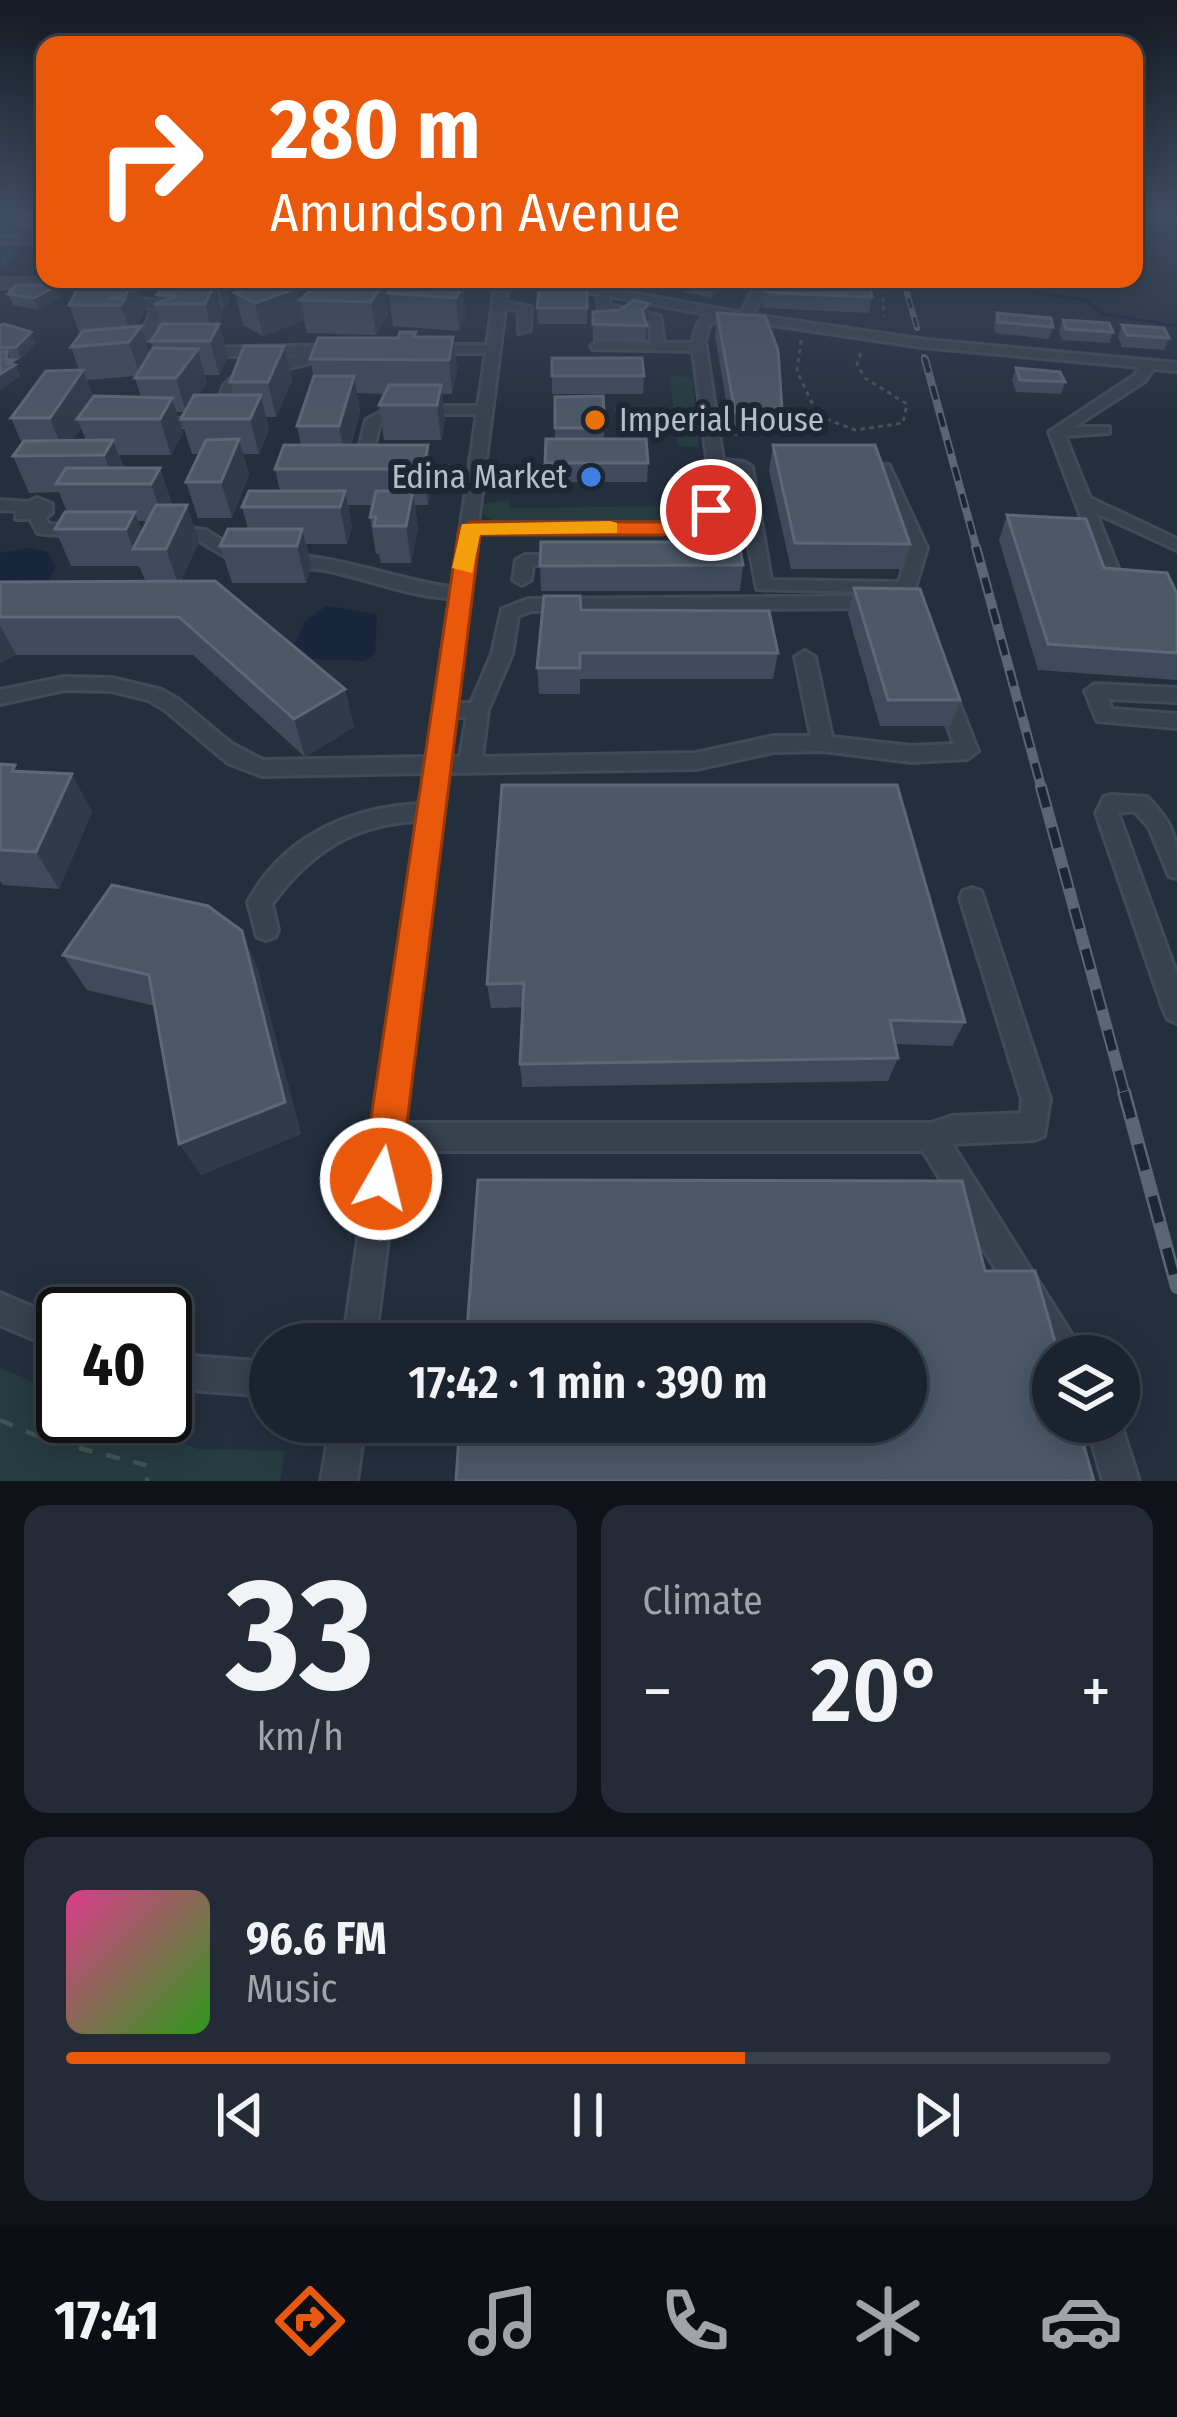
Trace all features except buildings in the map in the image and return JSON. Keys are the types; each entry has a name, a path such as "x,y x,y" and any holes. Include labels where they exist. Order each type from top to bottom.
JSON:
{"street":[{"path":"0,284 36,284"},
{"path":"96,288 106,298 156,301 160,308 150,346 131,355"},
{"path":"337,300 341,288"},
{"path":"435,288 501,293 603,290 712,315 932,344 1177,367"},
{"path":"603,290 603,307 656,320 658,346"},
{"path":"745,318 757,293 816,292"},
{"path":"501,293 526,307 524,330"},
{"path":"361,1323 501,293"},
{"path":"403,299 446,300"},
{"path":"712,315 932,344"},
{"path":"470,528 634,536 683,526 707,513 718,500 699,347 712,315"},
{"path":"598,346 699,347"},
{"path":"172,352 269,358 361,349"},
{"path":"422,353 494,350"},
{"path":"293,366 304,361 305,352"},
{"path":"269,358 293,366 307,382"},
{"path":"130,423 227,422 231,385 269,358"},
{"path":"1056,432 1147,372 1144,364"},
{"path":"362,470 373,420 392,410 486,410"},
{"path":"1056,432 1104,430"},
{"path":"1056,432 1115,583"},
{"path":"716,464 767,467"},
{"path":"744,467 754,534 748,559 763,585 909,595"},
{"path":"837,467 883,468 918,548 909,595 927,644"},
{"path":"342,470 382,470"},
{"path":"1083,501 1177,545"},
{"path":"0,505 31,512 44,529 99,531"},
{"path":"707,513 754,534"},
{"path":"142,531 200,533 236,558 314,562 410,591 460,593"},
{"path":"522,580 525,560 591,560"},
{"path":"470,764 478,710 502,654 509,613 528,604 909,595"},
{"path":"805,657 823,743"},
{"path":"0,697 69,686 137,689 171,703 228,755 262,768 696,761 774,744 823,743 911,754 967,751 935,665"},
{"path":"1177,695 1094,691 1104,716 1177,721"},
{"path":"445,710 478,710"},
{"path":"1177,869 1158,822 1138,803 1112,803 1107,813 1177,1011"},
{"path":"266,930 260,902 285,866 330,831 378,813 430,812"},
{"path":"387,1137 931,1137 952,1130 1034,1126 1038,1115 972,898"},
{"path":"931,1137 1055,1335"},
{"path":"0,1309 36,1324"},
{"path":"192,1373 249,1377"},
{"path":"339,1481 344,1443"},
{"path":"1109,1443 1121,1481"}],"path":[{"path":"871,289 884,290 884,316"},
{"path":"802,339 797,371 818,416 855,430 896,426 907,419 907,404 862,374 856,364 861,353"},
{"path":"617,408 617,416"},
{"path":"0,1420 44,1439 149,1466 147,1481"}],"green space":[{"path":"670,378 692,378 699,447 678,446"},
{"path":"696,465 705,469 707,506 671,520 492,520 482,514 483,504 509,500 509,508 682,506 678,469"},
{"path":"0,1368 36,1383 36,1443 183,1443 198,1449 285,1451 280,1481 0,1481"}],"water":[{"path":"30,548 47,552 56,567 40,592 0,597 0,553"},
{"path":"326,606 377,614 375,653 365,661 313,659 295,644 305,621"}],"waterway":[{"path":"1026,288 1086,300 1103,314 1177,326"}],"railway":[{"path":"906,288 917,328"},
{"path":"924,357 925,362"},
{"path":"925,359 977,550"},
{"path":"976,547 1042,790"},
{"path":"1041,787 1125,1095"},
{"path":"1124,1092 1177,1287"}],"slow traffic":[{"path":"464,568 470,528 610,528"}],"place":[{"name":"Imperial House","path":"595,420"},
{"name":"Edina Market","path":"591,477"}],"route":[{"path":"381,1179 470,528 663,528 683,526 711,510"}]}
